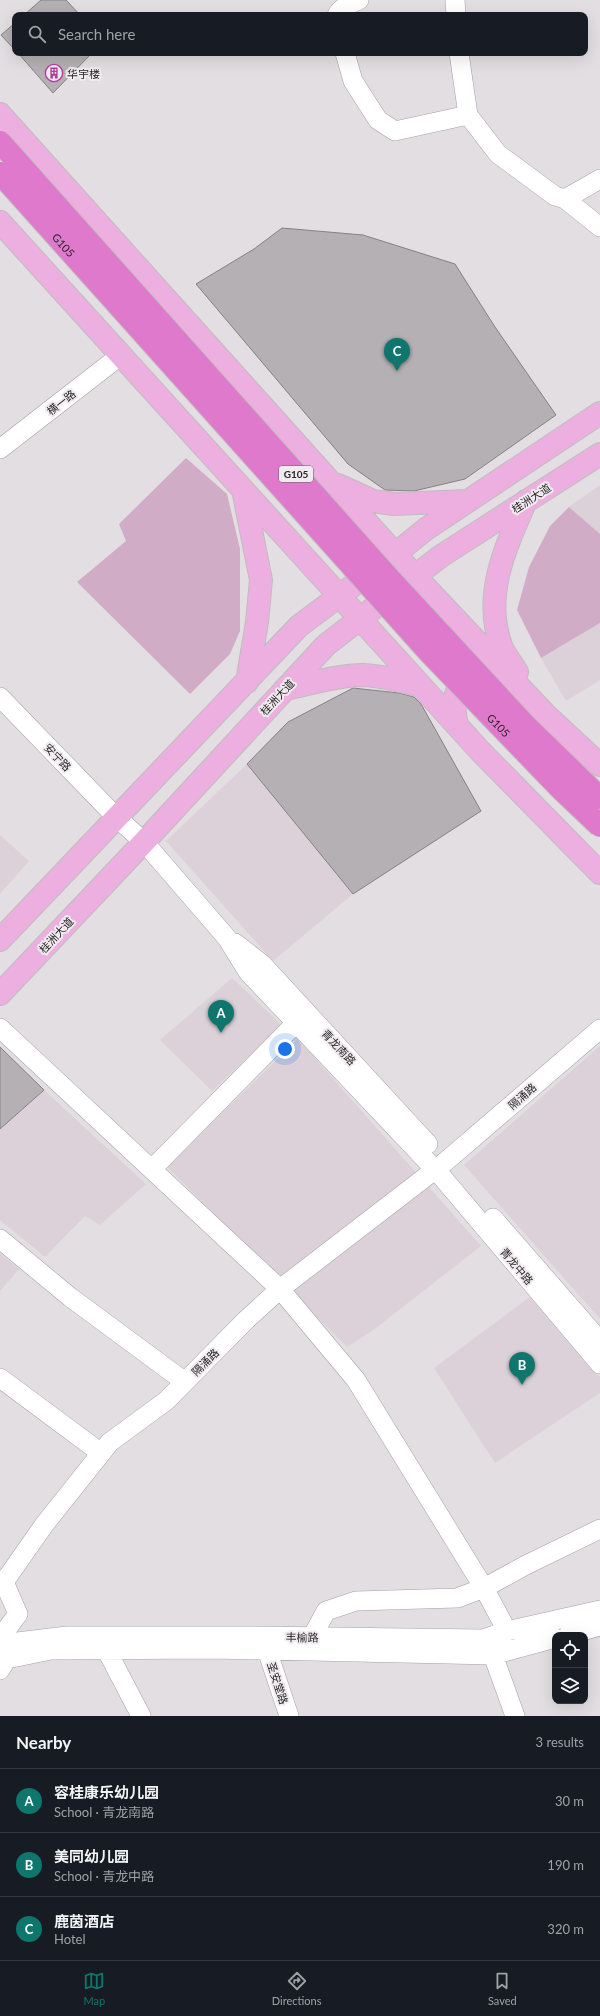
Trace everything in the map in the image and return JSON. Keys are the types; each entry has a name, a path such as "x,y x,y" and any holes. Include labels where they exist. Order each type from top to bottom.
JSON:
{"highway":[{"name":"G105","path":"0,142 388,577 526,725 600,798"},
{"name":"G105","path":"0,173 428,651 560,788 600,826"}],"main road":[{"path":"0,114 415,576 545,714 600,766"},
{"path":"0,222 340,595 456,725 600,873"},
{"path":"0,940 299,626 395,554 426,528 600,413"},
{"name":"桂洲大道","path":"0,994 144,842 326,644 415,576 526,501 600,454"},
{"path":"327,478 373,501 394,504 467,501"},
{"path":"279,529 292,531 299,530 306,528 318,520 324,510 327,493 327,478"},
{"path":"243,489 261,580 257,622 246,682"},
{"path":"526,501 497,574 493,617 503,649 545,714"},
{"path":"456,725 454,698 460,685 469,678 485,671 504,671"},
{"path":"284,689 331,679 362,675 390,678 421,686"}],"street":[{"path":"338,12 350,3 359,0"},
{"path":"455,0 456,12"},
{"path":"346,56 353,81 378,120 395,131 468,115"},
{"path":"459,56 468,115 498,154 555,196 564,198 600,227"},
{"path":"564,198 600,179"},
{"name":"横一路","path":"0,449 121,355"},
{"name":"安宁路","path":"0,697 116,817"},
{"name":"青龙南路","path":"116,817 144,842 227,938 248,972 296,1023 439,1166"},
{"name":"青龙南路","path":"227,938 262,964 439,1166"},
{"path":"152,1169 296,1023"},
{"path":"0,1028 280,1289 356,1380 484,1588 507,1631 493,1655 515,1716"},
{"name":"隔涌路","path":"2,1581 110,1442 166,1401 246,1320 280,1289 439,1166 600,1030"},
{"name":"青龙中路","path":"439,1166 600,1341"},
{"name":"青龙中路","path":"439,1166 600,1364"},
{"path":"0,1239 70,1297 185,1382"},
{"path":"0,1378 101,1453"},
{"path":"312,1637 326,1611 356,1600 457,1598 484,1588 526,1565 600,1529"},
{"path":"0,1638 18,1614 2,1581"},
{"name":"丰榆路","path":"0,1644 67,1636 483,1639 507,1631 600,1610"},
{"path":"579,1632 600,1626"},
{"name":"丰榆路","path":"0,1670 7,1659 51,1650 267,1650 493,1655 552,1639"},
{"path":"106,1649 141,1716"},
{"name":"圣安堂路","path":"267,1650 289,1716"}],"shaded area":[{"path":"186,458 227,494 240,549 240,631 230,654 190,694 77,582 126,541 119,524"},
{"path":"600,485 600,534 569,507"},
{"path":"569,507 600,534 600,623 541,658 517,610 529,567 550,526"},
{"path":"600,623 600,680 566,701 541,658"},
{"path":"247,764 353,894 273,961 166,841"},
{"path":"0,835 29,861 0,894"},
{"path":"232,978 282,1025 212,1091 160,1040"},
{"path":"298,1039 481,1246 372,1331 347,1347 167,1167"},
{"path":"600,1046 600,1319 464,1165"},
{"path":"44,1090 146,1184 100,1225 85,1216 45,1257 0,1220 0,1129"},
{"path":"0,1253 19,1269 0,1291"},
{"path":"530,1297 600,1377 600,1393 495,1463 434,1368"}],"building":[{"path":"41,0 66,0 77,12 27,12"},
{"path":"12,26 12,47 1,35"},
{"name":"华宇楼","path":"21,56 89,56 53,93"},
{"path":"282,228 363,235 455,264 495,327 556,415 465,479 414,491 385,490 348,464 196,284 254,249"},
{"path":"353,688 399,693 414,697 421,704 481,811 353,894 247,764 288,722"},
{"path":"0,1047 44,1090 0,1129"}],"place":[{"name":"华宇楼","path":"54,73"},
{"name":"鹿茵酒店","path":"397,371"},
{"name":"容桂康乐幼儿园","path":"221,1033"},
{"name":"美同幼儿园","path":"522,1385"}]}
